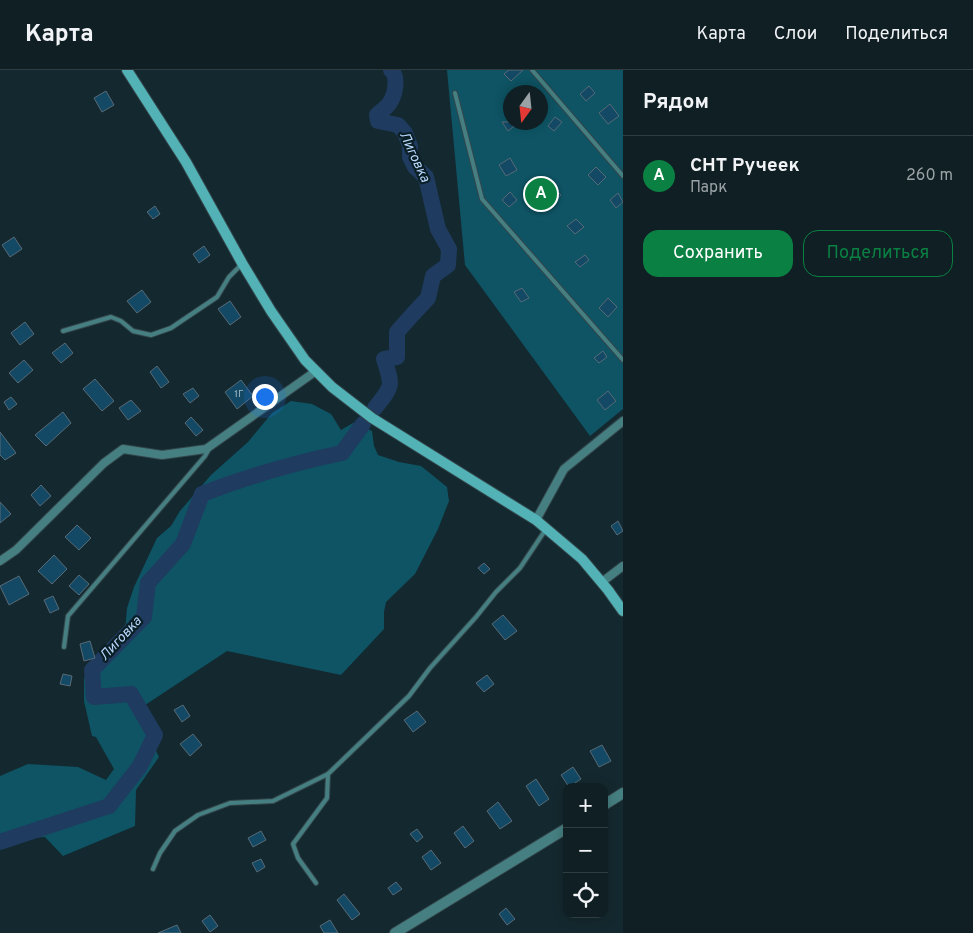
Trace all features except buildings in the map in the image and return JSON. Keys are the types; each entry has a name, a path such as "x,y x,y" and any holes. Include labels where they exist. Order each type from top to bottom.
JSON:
{"main road":[{"path":"128,70 186,162 242,264 282,328 305,360 332,387 372,418 536,520 582,559 602,582 623,612"}],"street":[{"path":"1,560 16,550 104,463 123,449 162,455 206,449 316,371"},
{"path":"536,520 564,469 623,421"},
{"path":"602,582 623,566"},
{"path":"608,802 623,793"},
{"path":"395,933 563,830"}],"lane":[{"path":"532,70 623,176"},
{"path":"455,93 482,199 623,360"},
{"path":"63,331 111,317 133,331 151,335 171,328 217,298 229,277 242,264"},
{"path":"64,648 68,616 204,456 211,445"},
{"path":"153,869 160,853 175,831 198,815 230,802 273,801 328,774 409,696 430,668 496,592 520,568 546,529"},
{"path":"316,883 298,858 293,844 327,798 328,774"}],"shaded area":[{"path":"447,70 623,70 623,409 590,436 465,265"},
{"path":"291,401 312,404 331,414 341,430 353,423 372,431 374,446 378,455 399,462 421,466 447,487 449,501 438,529 415,574 386,602 384,629 341,675 227,651 136,711 159,757 136,790 135,826 63,856 45,837 0,840 0,776 28,764 78,767 106,780 114,769 96,737 92,736 84,701 85,676 118,655 124,643 127,608 134,587 157,538 171,526 180,511 211,475 248,442 272,413"}],"waterway":[{"name":"Лиговка","path":"375,408 390,385 384,359 397,357 397,332 428,298 433,276 448,265 449,249 438,229 426,177 415,167 410,157 410,146 405,133 398,125 378,121 377,115 389,104 393,96 395,77 391,70"},
{"name":"Лиговка","path":"0,842 109,806 140,766 155,735 131,694 94,697 92,670 144,617 148,583 183,544 202,494 271,471 342,453 363,424"}],"place":[{"name":"СНТ Ручеек","path":"541,194"}]}
